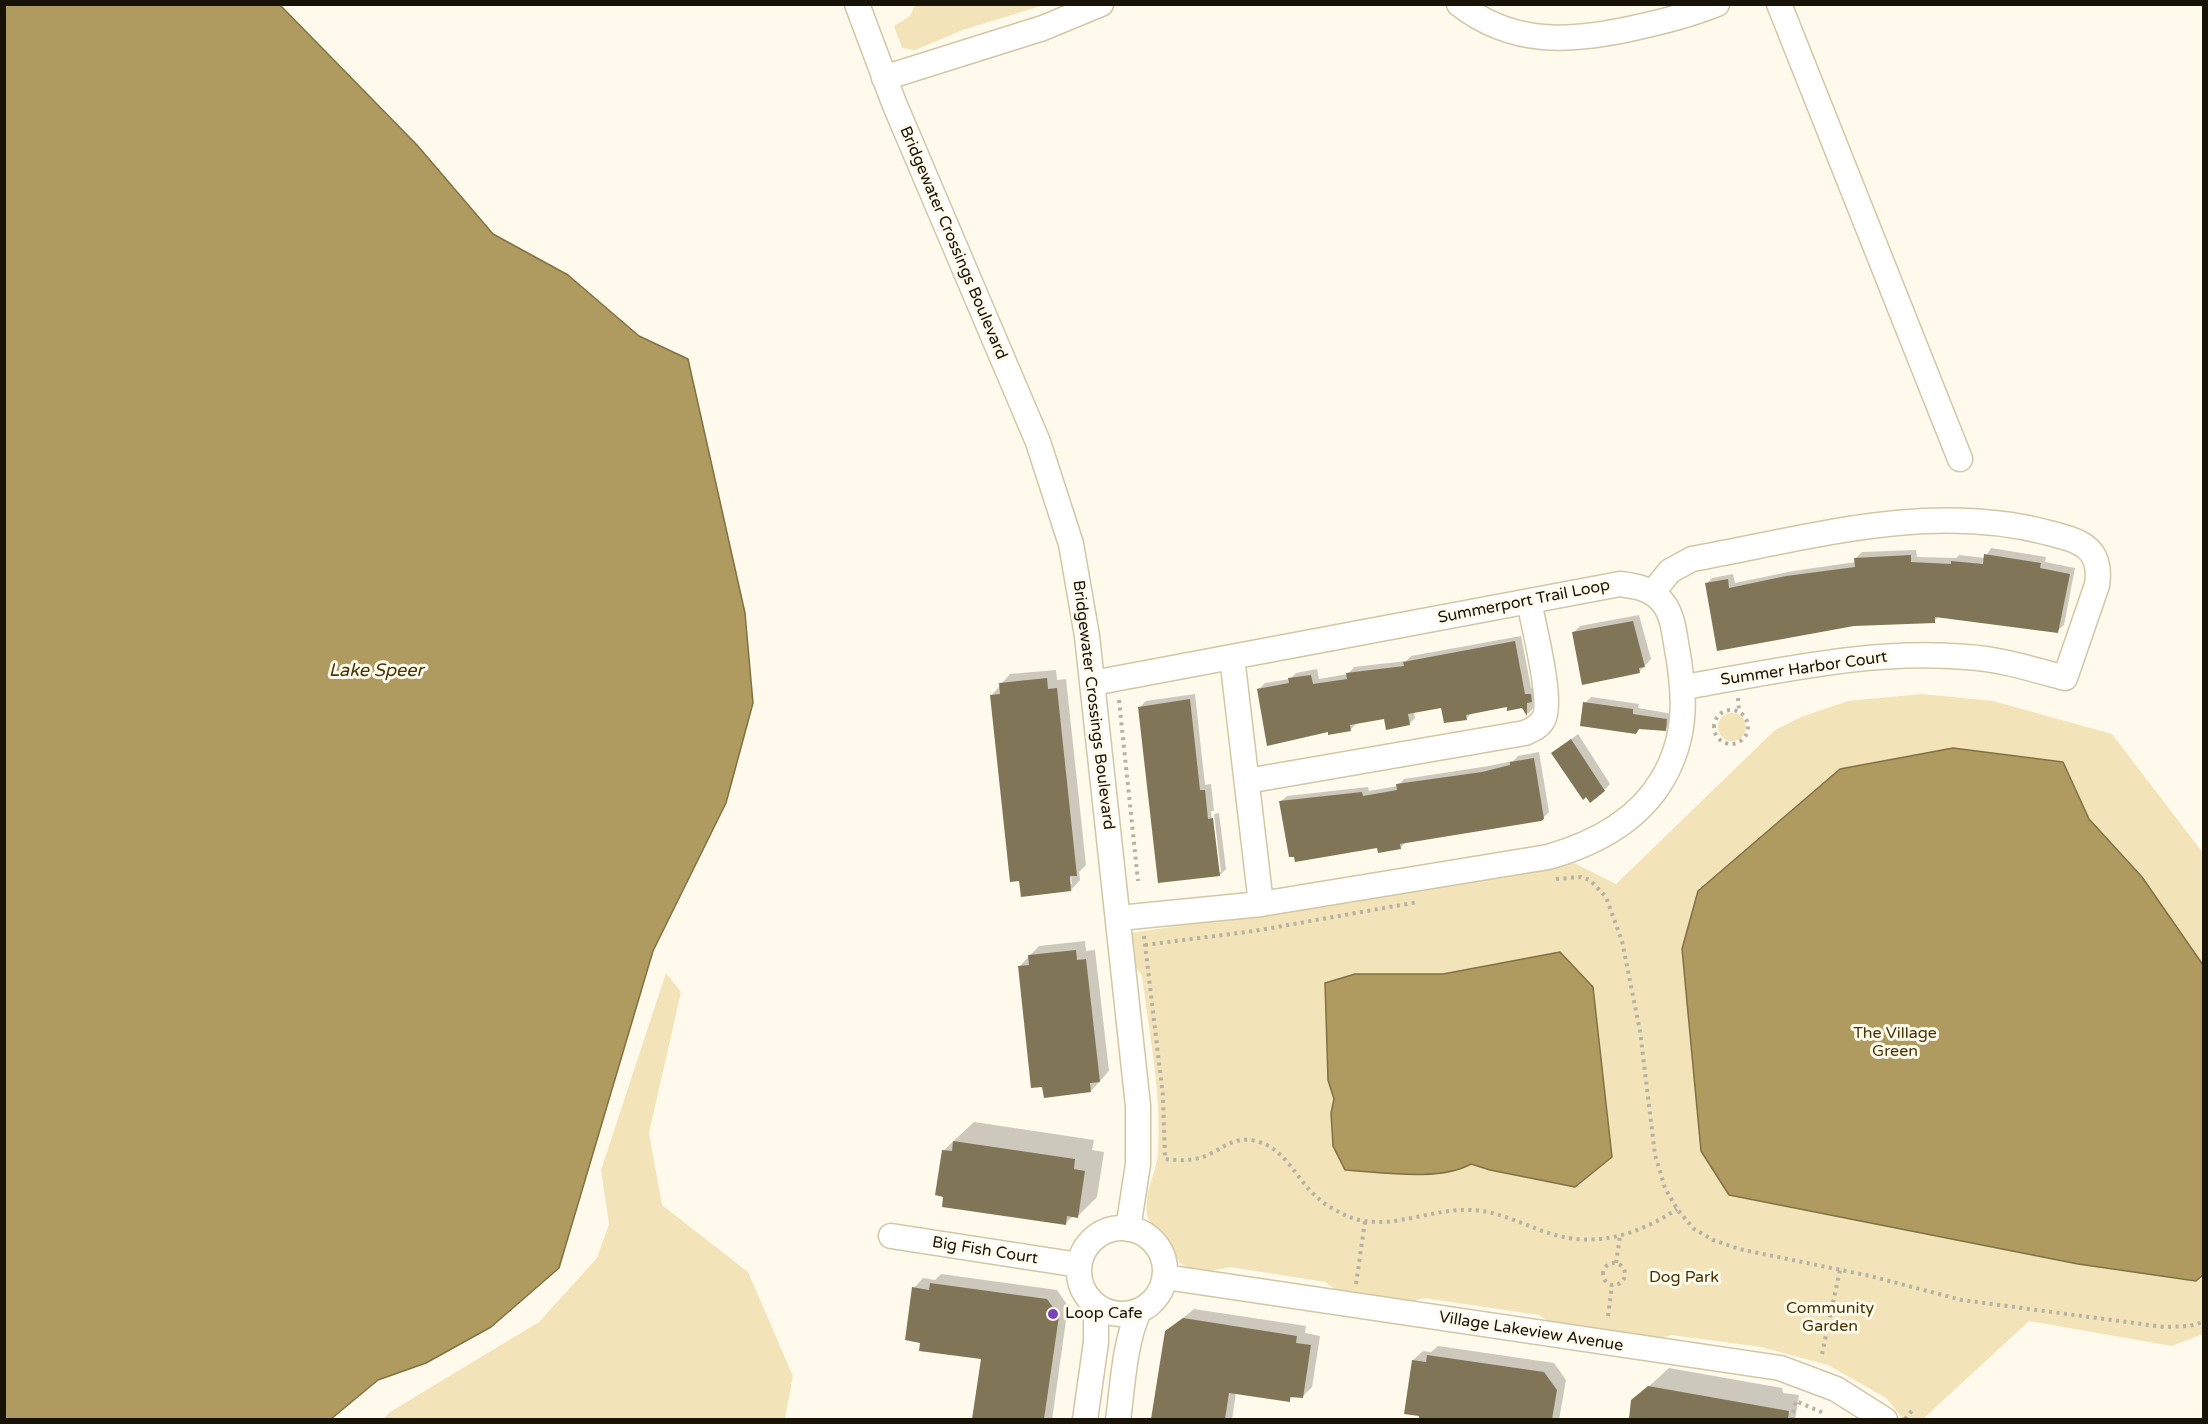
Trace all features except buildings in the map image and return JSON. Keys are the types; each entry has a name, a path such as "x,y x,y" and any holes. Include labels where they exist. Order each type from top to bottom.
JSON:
{"street":[{"name":"Bridgewater Crossings Boulevard","path":"857,4 884,78 1038,442 1057,499 1082,600 1093,683 1138,1106 1138,1164 1128,1229"},
{"path":"884,78 1043,28 1101,4"},
{"path":"1459,4 1489,24 1509,32 1545,39 1565,40 1669,20 1717,4"},
{"path":"1779,4 1960,459"},
{"name":"Summer Harbor Court","path":"1652,593 1670,570 1692,559 1885,523 1934,519 1973,520 2029,528 2076,540 2088,548 2096,558 2099,572 2097,585 2065,678 2010,663 1968,657 1875,656 1684,687"},
{"name":"Summerport Trail Loop","path":"1093,683 1620,584 1639,586 1652,593"},
{"path":"1119,918 1261,904 1548,857 1579,848 1606,836 1648,799 1663,779 1681,727 1684,687 1672,620 1664,604 1652,593"},
{"path":"1247,781 1525,733 1536,728 1544,720 1547,699 1529,601"},
{"path":"1232,657 1261,904"},
{"path":"1118,1419 1132,1326 1139,1311 1156,1298 1165,1277 1165,1266 1157,1246 1139,1232 1117,1229 1096,1237 1088,1244 1079,1265 1082,1288 1096,1306 1117,1314 1139,1311"},
{"name":"Big Fish Court","path":"891,1236 1079,1265"},
{"name":"Village Lakeview Avenue","path":"1165,1277 1780,1368 1836,1389 1885,1419"},
{"path":"1085,1419 1096,1342 1096,1306"}],"path":[{"path":"1708,730 1715,730 1726,743 1742,740 1748,725 1739,711 1738,698"},
{"path":"1715,730 1719,715 1728,710 1739,711"},
{"path":"1547,880 1581,877 1590,880 1606,897 1622,941 1640,1031 1654,1155 1665,1188 1677,1209 1694,1229 1713,1240 1739,1249 1994,1306 2164,1327 2189,1326 2204,1322"},
{"path":"1430,900 1254,931 1145,945 1163,1096 1166,1159 1195,1159 1211,1154 1236,1140 1254,1140 1271,1146 1317,1198 1342,1214 1365,1221 1394,1222 1414,1216 1465,1210 1501,1215 1552,1234 1572,1238 1620,1236 1659,1221 1677,1209"},
{"path":"1352,1305 1365,1221"},
{"path":"1616,1263 1620,1236"},
{"path":"1611,1263 1616,1263 1623,1268 1625,1276 1621,1283 1612,1285 1604,1279 1604,1270 1611,1263"},
{"path":"1822,1354 1840,1270"},
{"path":"1608,1316 1612,1285"},
{"path":"1791,1419 1796,1401 1826,1414"},
{"path":"1905,1419 1914,1408"}],"green space":[{"path":"915,4 1044,5 963,30 915,50 902,48 894,26 910,16"},
{"name":"The Village Green","path":"1922,694 1993,701 2112,734 2203,853 2203,1334 2172,1346 2029,1321 1923,1419 1903,1419 1886,1398 1828,1365 1761,1347 1671,1335 1658,1339 1551,1323 1539,1315 1424,1298 1411,1302 1341,1293 1325,1282 1230,1267 1207,1272 1189,1268 1180,1263 1167,1240 1148,1219 1148,1193 1158,1152 1158,1108 1142,976 1135,966 1131,933 1543,870 1574,863 1616,884 1775,730 1801,717 1848,701"},
{"path":"1732,713 1742,717 1746,727 1742,737 1732,741 1722,737 1718,727 1722,717"},
{"path":"666,973 681,992 649,1133 662,1205 748,1272 793,1376 785,1419 384,1419 390,1412 539,1322 597,1258 609,1224 601,1170"}],"water":[{"name":"Lake Speer","path":"5,4 280,5 417,145 493,234 568,275 639,336 688,359 745,613 753,703 726,803 653,951 559,1268 491,1327 426,1363 378,1380 331,1419 5,1419"},
{"path":"1953,748 2063,762 2089,819 2142,877 2203,965 2204,1274 2196,1281 2078,1264 1729,1195 1701,1151 1682,949 1698,891 1840,769"},
{"path":"1560,952 1593,987 1612,1157 1575,1187 1471,1164 1458,1170 1427,1174 1345,1170 1333,1146 1331,1113 1334,1099 1328,1080 1325,983 1355,974 1443,974"}],"place":[{"name":"Loop Cafe","path":"1053,1314"}],"park label":[{"name":"Dog Park","path":"1684,1278"},
{"name":"Community Garden","path":"1830,1318"}]}
